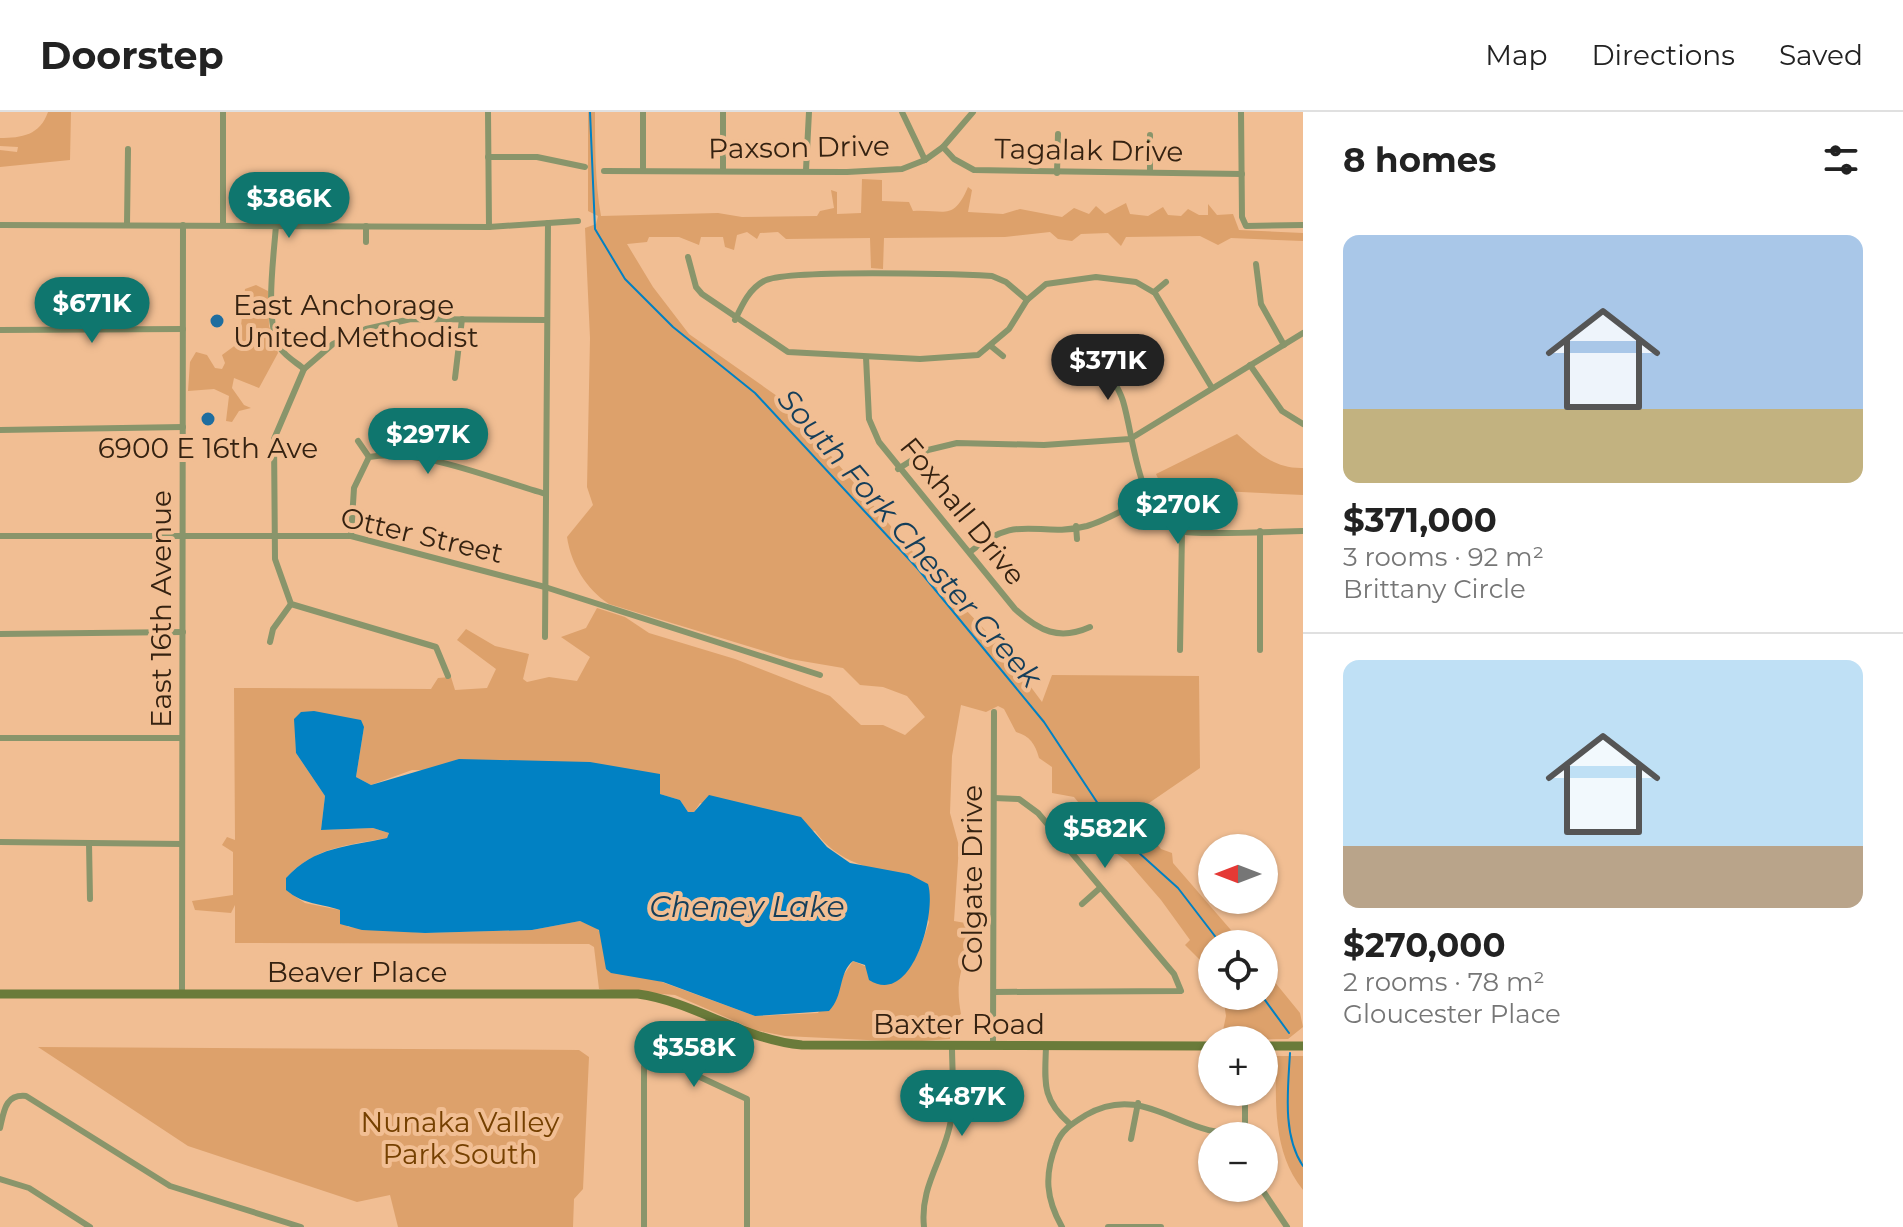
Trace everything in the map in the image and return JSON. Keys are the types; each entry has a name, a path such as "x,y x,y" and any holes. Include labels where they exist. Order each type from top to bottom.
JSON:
{"street":[{"path":"223,112 223,225"},
{"path":"488,112 489,227"},
{"path":"643,112 643,171"},
{"path":"723,112 723,170"},
{"path":"806,170 809,112"},
{"path":"902,112 925,160"},
{"name":"Paxson Drive","path":"604,171 847,172 902,169 925,160 943,147 973,112"},
{"path":"1241,112 1242,217 1246,226 1303,225"},
{"path":"1057,173 1058,134"},
{"path":"1150,135 1150,172"},
{"name":"Tagalak Drive","path":"943,147 954,159 974,170 1242,174"},
{"path":"127,224 128,149"},
{"path":"488,157 537,157 585,167"},
{"path":"0,225 489,227 578,221"},
{"path":"545,637 548,223"},
{"name":"East 16th Avenue","path":"182,994 183,225"},
{"path":"276,225 272,295 275,330 280,349 304,369"},
{"path":"366,226 366,242"},
{"path":"688,257 696,287 735,320 788,352 866,357 964,358 992,347 1009,329 1027,300 1046,284 1071,278 1114,278 1147,285 1212,388"},
{"path":"1256,264 1261,304 1284,345"},
{"path":"735,320 748,295 764,280 803,274 992,276 1006,282 1027,300"},
{"path":"1154,292 1166,282"},
{"path":"291,604 275,559 274,439 304,369 333,344 366,329 411,319 547,320"},
{"path":"455,378 462,319"},
{"path":"0,330 183,329"},
{"path":"898,469 928,450 957,443 1044,445 1130,439 1303,333"},
{"path":"992,347 1003,356"},
{"name":"Foxhall Drive","path":"866,357 869,419 879,442 898,469 1007,600 1033,625 1052,634 1076,633 1090,627"},
{"path":"1097,359 1112,377 1123,399 1130,439 1150,497 1163,517 1182,532 1303,531"},
{"path":"1250,365 1282,411 1303,424"},
{"path":"0,430 183,427"},
{"path":"358,441 369,457"},
{"path":"369,457 391,453 417,458 546,494"},
{"path":"351,536 354,488 369,457"},
{"path":"970,552 1002,530 1022,526 1086,526 1150,497"},
{"path":"1076,526 1077,539"},
{"path":"1260,531 1260,650"},
{"path":"1180,650 1182,532"},
{"name":"Otter Street","path":"0,536 351,536 545,587 820,675"},
{"path":"270,642 273,629 291,604"},
{"path":"291,604 436,647 448,676"},
{"path":"0,634 183,632"},
{"name":"Colgate Drive","path":"993,1045 994,712"},
{"path":"0,738 182,738"},
{"path":"994,798 1019,799 1038,813 1174,974 1181,991 994,992"},
{"path":"0,842 182,844"},
{"path":"89,843 90,899"},
{"path":"1082,904 1100,888"},
{"name":"Beaver Place","path":"0,994 638,994 672,1001 710,1017"},
{"path":"688,1070 710,1017"},
{"name":"Baxter Road","path":"710,1017 748,1033 787,1044 1198,1046"},
{"path":"924,1227 925,1188 943,1147 952,1112 952,1046"},
{"path":"1046,1046 1046,1090 1052,1109 1070,1124"},
{"path":"1278,1046 1303,1046"},
{"path":"644,1227 644,1067 647,1058 657,1057 747,1099 747,1227"},
{"path":"0,1128 5,1104 10,1099 26,1096 170,1186 301,1227"},
{"path":"1131,1139 1138,1103"},
{"path":"1062,1227 1051,1208 1046,1181 1058,1139 1070,1124 1091,1112 1118,1104 1138,1103 1198,1127"},
{"path":"0,1179 29,1188 90,1227"},
{"path":"1270,1202 1287,1227"},
{"path":"1108,1227 1161,1227"}],"green space":[{"path":"48,112 71,112 70,160 0,167 0,150 17,152 18,147 0,146 0,138 29,134 40,126"},
{"path":"588,112 595,112 596,177 601,216 718,213 742,217 817,216 820,211 834,208 831,190 837,192 837,214 861,213 862,179 882,180 882,201 909,202 913,211 941,212 952,209 958,205 968,187 972,190 968,212 1003,214 1020,209 1062,217 1074,208 1089,214 1096,206 1105,214 1126,203 1130,214 1148,216 1163,207 1168,215 1181,216 1188,209 1199,215 1208,215 1208,204 1217,215 1233,214 1239,230 1303,233 1303,241 1231,238 1218,245 1200,236 1126,237 1121,246 1108,233 1081,234 1072,241 1058,239 1050,232 1005,237 884,238 883,269 871,268 870,238 786,239 778,232 760,233 757,239 747,232 737,235 734,250 725,247 723,237 701,237 699,245 679,237 649,237 647,242 627,244 653,287 689,334 777,396 803,423 930,572 1001,647 1042,702 1052,675 1199,676 1200,768 1133,814 1161,849 1172,853 1173,863 1198,892 1198,914 1217,914 1231,930 1198,930 1198,958 1185,945 1190,940 1161,900 1128,862 1112,850 1101,830 1074,797 1052,793 1052,767 1039,758 1031,741 1016,732 1004,709 998,706 986,712 961,705 952,756 950,813 959,846 954,921 977,925 960,977 961,1014 953,1020 950,1039 908,1042 785,1036 755,1030 675,995 599,989 594,947 589,944 235,943 235,905 231,913 195,910 192,901 233,895 233,852 222,845 227,837 235,840 234,688 431,689 438,678 451,677 455,690 487,688 496,669 457,640 466,629 495,646 529,654 523,679 527,682 549,677 577,681 590,657 561,637 586,628 597,608 625,617 649,633 735,659 830,696 861,725 883,725 905,735 925,717 907,696 883,687 860,685 843,668 790,659 609,604 593,591 581,575 567,537 593,505 587,487 590,338 585,228 596,224 598,216 588,211","holes":["295,719 364,727 356,777 371,785 412,770 660,774 660,794 680,800 688,812 694,812 700,803 815,831 834,850 856,863 909,874 929,922 914,961 898,980 853,961 818,1013 755,1016 651,978 595,927 580,921 532,930 425,933 348,927 340,910 305,903 290,893 286,878 320,854 387,838 389,833 373,828 321,830 325,796 296,753"]},
{"path":"256,285 268,291 269,326 278,353 259,388 234,378 232,388 244,405 251,408 239,411 232,422 226,421 229,396 214,389 188,391 190,362 196,352 207,355 215,368 222,369 225,363 222,355 237,344 240,335 245,289"},
{"path":"1237,434 1275,462 1303,468 1303,495 1180,489 1168,500 1156,474"},
{"path":"1278,986 1300,1013 1303,1027 1288,1039 1278,1039 1278,1026 1224,1026 1225,1010 1278,1010"},
{"name":"Nunaka Valley Park South","path":"38,1047 579,1050 589,1057 583,1189 574,1199 573,1227 398,1227 390,1195 357,1202 188,1146"},
{"path":"1278,1056 1303,1056 1303,1190 1286,1159 1276,1109"}],"water":[{"name":"Cheney Lake","path":"314,711 361,720 364,727 356,777 371,785 459,759 590,762 660,774 660,794 680,800 688,812 694,812 709,795 801,817 827,847 850,863 909,874 928,884 929,915 925,935 909,970 898,981 884,985 869,980 865,965 853,961 845,972 837,999 829,1011 755,1016 663,982 611,973 606,969 599,930 580,921 532,930 425,933 362,930 340,924 340,910 293,895 286,890 286,878 297,867 320,854 387,838 389,833 373,828 321,830 325,796 296,753 294,719 301,712"}],"waterway":[{"name":"South Fork Chester Creek","path":"590,112 595,229 625,279 673,327 755,393 918,569 1044,722 1118,834 1178,888 1210,930"},
{"name":"South Fork Chester Creek","path":"1272,1010 1289,1033"},
{"name":"South Fork Chester Creek","path":"1290,1053 1289,1126 1296,1154 1303,1166"}],"place":[{"name":"East Anchorage United Methodist","path":"217,321"},
{"name":"6900 E 16th Ave","path":"208,419"}]}
